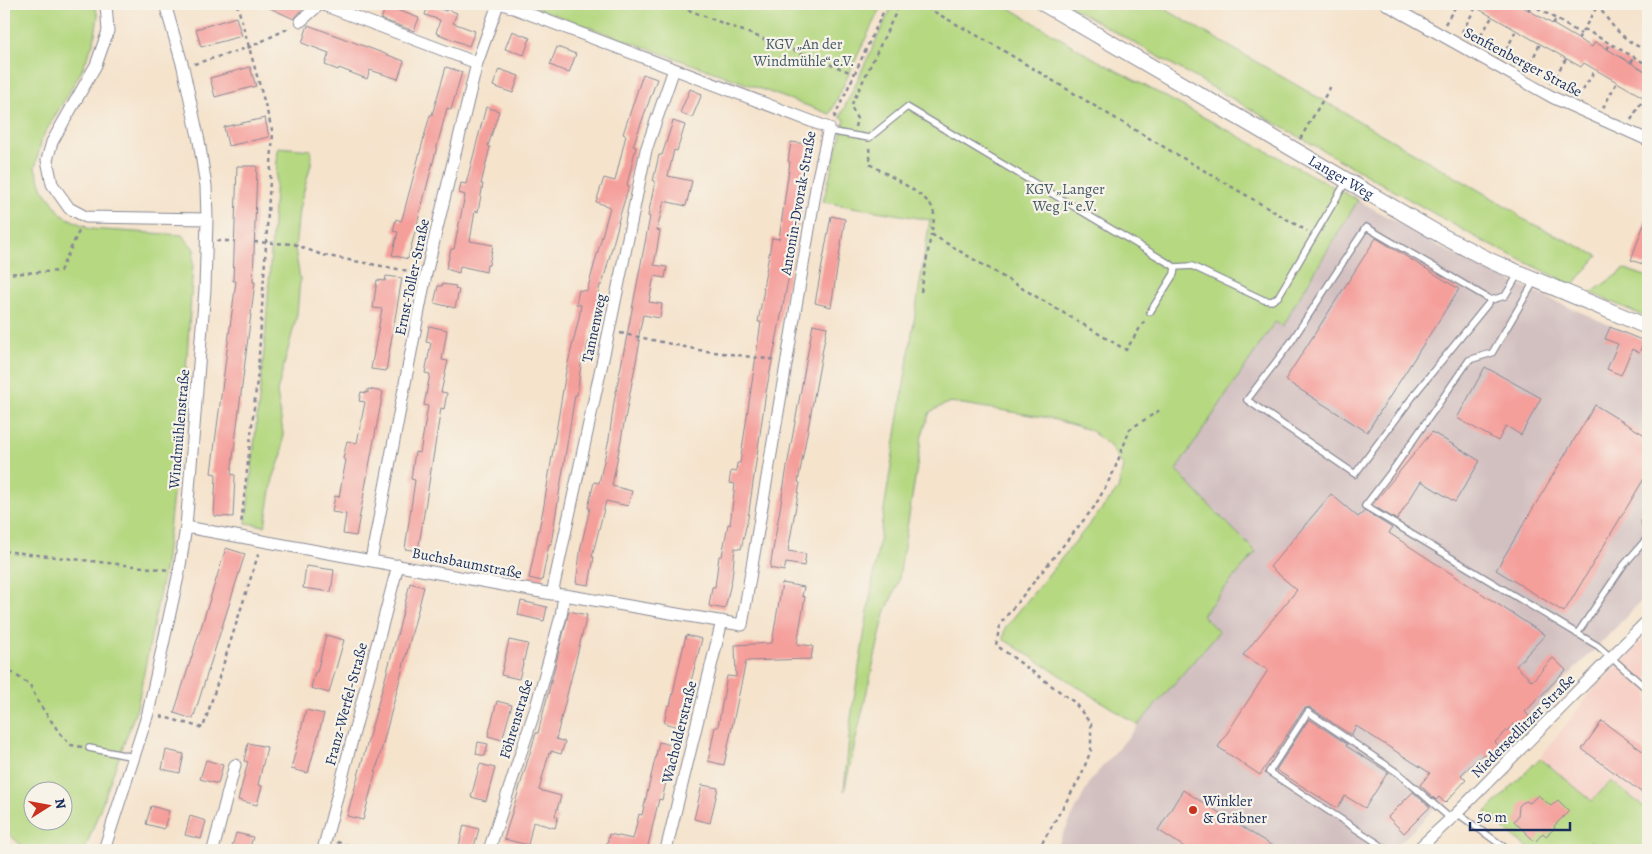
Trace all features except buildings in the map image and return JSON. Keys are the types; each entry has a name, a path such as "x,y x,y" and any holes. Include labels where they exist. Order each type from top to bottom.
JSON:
{"main road":[{"name":"Langer Weg","path":"1044,4 1444,237 1519,273 1648,327"}],"street":[{"path":"106,4 108,31 96,65 52,142 47,160 52,184 69,208 86,217 207,219"},
{"name":"Windmühlenstraße","path":"104,850 148,713 179,572 186,527 205,290 206,186 199,141 183,67 165,4"},
{"path":"302,21 321,4 477,63"},
{"name":"Ernst-Toller-Straße","path":"371,560 426,274 477,63 498,4"},
{"name":"Antonin-Dvorak-Straße","path":"503,4 828,130 817,182 742,625"},
{"name":"Senftenberger Straße","path":"1386,4 1545,93 1648,140"},
{"name":"Tannenweg","path":"552,594 646,150 674,70"},
{"name":"Buchsbaumstraße","path":"186,527 552,594 742,625"},
{"name":"Franz-Werfel-Straße","path":"325,845 398,565"},
{"name":"Föhrenstraße","path":"489,850 536,707 561,616 564,595"},
{"name":"Niedersedlitzer Straße","path":"1417,850 1454,816 1648,620"},
{"name":"Wacholderstraße","path":"666,850 722,621"},
{"path":"213,850 235,765"},
{"path":"4,847 7,850"}],"lane":[{"path":"828,130 868,138 907,107 1175,266 1192,266 1264,300 1272,300 1278,297 1347,180"},
{"path":"1491,300 1366,227 1291,342 1248,400 1355,474 1417,391 1491,300 1505,296 1519,273"},
{"path":"1150,312 1174,274 1175,266"},
{"path":"1535,280 1492,353 1469,360 1394,468 1365,506 1577,634 1612,657 1648,690"},
{"path":"1648,508 1644,520 1648,531"},
{"path":"1577,634 1623,566 1648,537"},
{"path":"1388,850 1269,772 1308,712 1398,773 1454,816 1508,850"},
{"path":"89,748 135,757"}],"path":[{"path":"237,4 274,133 258,371 240,537"},
{"path":"673,4 855,74"},
{"path":"828,130 887,4"},
{"path":"853,135 857,118 851,106 900,4"},
{"path":"920,4 1315,235"},
{"path":"1440,34 1457,4"},
{"path":"1528,10 1531,4 1581,34"},
{"path":"1578,39 1598,4 1610,23 1624,36 1648,50"},
{"path":"1456,44 1477,5"},
{"path":"1471,52 1492,17"},
{"path":"1553,24 1556,19"},
{"path":"183,67 250,47 302,21"},
{"path":"1584,29 1648,65"},
{"path":"1498,67 1516,30"},
{"path":"1521,80 1540,44"},
{"path":"1607,49 1610,44"},
{"path":"1631,63 1634,57"},
{"path":"1545,93 1566,59"},
{"path":"1573,106 1595,70"},
{"path":"1598,118 1617,82"},
{"path":"1294,150 1331,86"},
{"path":"1625,130 1644,98"},
{"path":"868,138 871,165 923,197 932,207 934,219 922,292"},
{"path":"4,274 60,271 86,217"},
{"path":"931,234 1126,350 1150,312"},
{"path":"254,242 294,244 322,255 426,274"},
{"path":"609,331 699,350 786,361"},
{"path":"1038,850 1081,776 1091,750 1091,724 1074,702 996,645 1000,624 1095,506 1114,471 1130,429 1160,410"},
{"path":"148,713 203,728 262,541"},
{"path":"4,551 179,572"},
{"path":"4,668 30,685 38,702 59,732 72,745 89,748"},
{"path":"325,845 364,850"}],"shaded area":[{"path":"1358,200 1442,248 1501,277 1648,342 1648,594 1393,850 1055,850 1091,780 1219,632 1202,616 1204,500 1176,470 1275,322 1282,326"},
{"path":"1648,635 1648,810 1611,781 1592,801 1540,758 1594,689"}],"green space":[{"path":"4,4 94,4 98,16 94,41 81,72 42,138 35,168 43,189 62,215 90,229 182,235 194,249 185,387 165,566 137,708 85,850 27,850 4,830"},
{"name":"KGV „An der Windmühle“ e.V.","path":"525,4 882,4 830,114"},
{"name":"KGV „Langer Weg I“ e.V.","path":"893,4 1003,4 1095,59 1358,200 1282,326 1275,322 1176,470 1256,552 1202,615 1219,632 1138,725 1003,639 1005,628 1118,489 1123,466 1110,446 1090,430 1049,418 950,402 930,412 922,435 898,584 885,613 844,791 851,718 930,220 823,202 845,119 840,117"},
{"path":"1066,4 1156,4 1513,210 1521,218 1598,256 1573,285 1484,242"},
{"path":"278,147 311,150 311,164 299,209 295,249 300,279 297,315 277,392 283,433 282,454 273,479 265,526 246,523 265,342"},
{"path":"1625,269 1648,277 1648,318 1591,293"},
{"path":"1540,758 1592,801 1611,781 1648,810 1648,844 1644,850 1606,850 1591,841 1585,850 1531,850 1484,814"}],"place":[{"name":"Winkler & Gräbner","path":"1193,810"}]}
